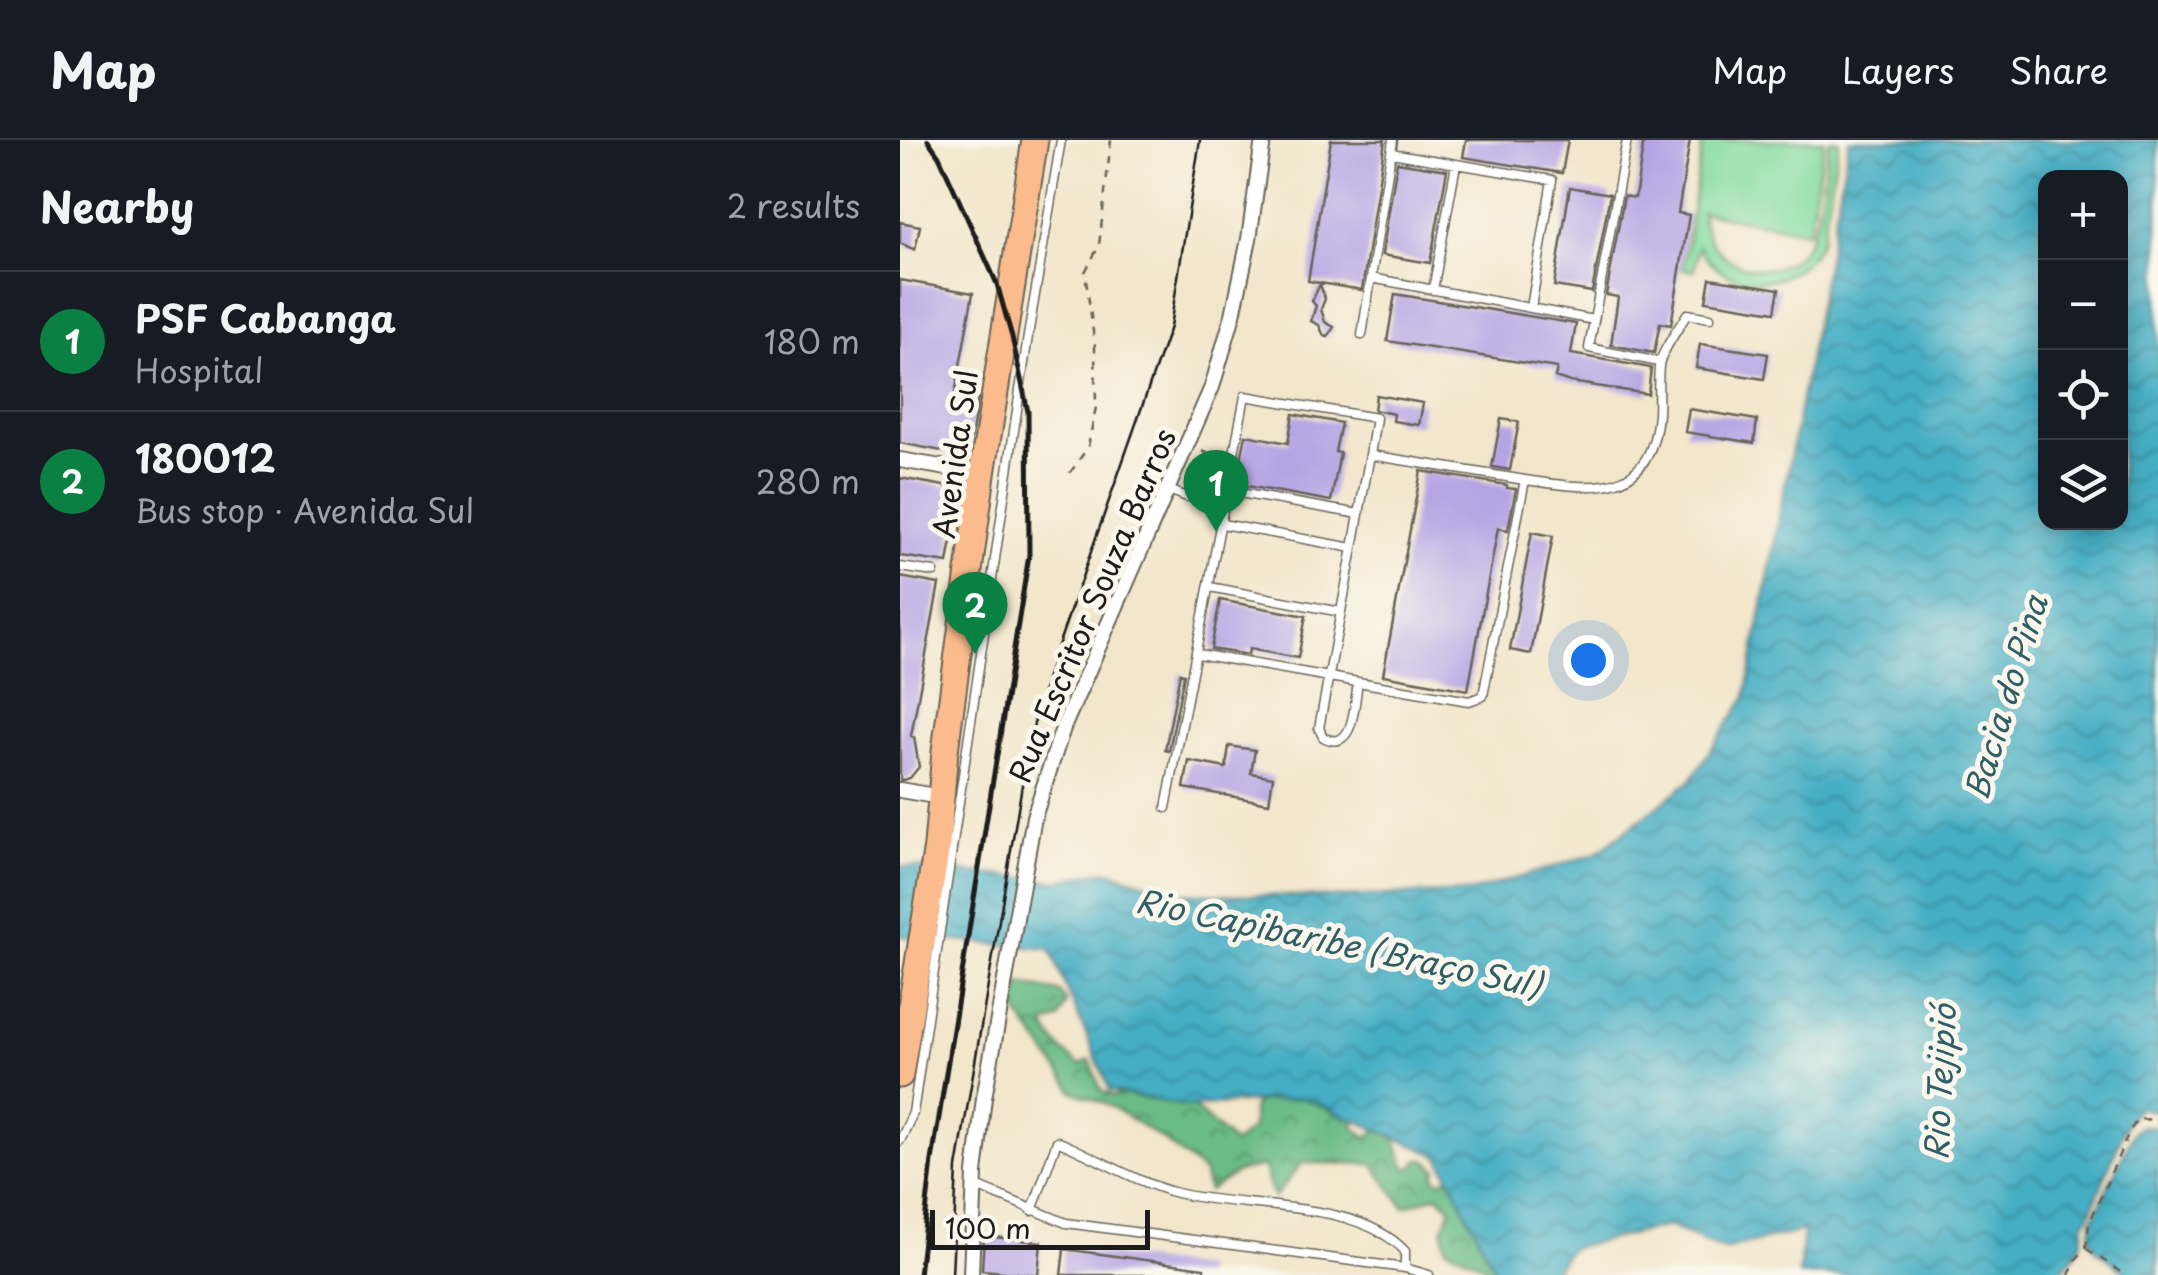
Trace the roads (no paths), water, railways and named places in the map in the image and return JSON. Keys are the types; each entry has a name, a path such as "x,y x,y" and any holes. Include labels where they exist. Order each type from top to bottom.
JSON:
{"highway":[{"name":"Avenida Sul","path":"900,1075 907,999 930,965 944,846 940,797 982,474 1036,140"}],"street":[{"name":"Rua Escritor Souza Barros","path":"971,1275 974,1185 984,1098 1034,817 1063,728 1212,387 1249,239 1263,140"},
{"path":"900,460 982,474"},
{"path":"900,790 940,797"}],"lane":[{"path":"944,846 1061,140"},
{"path":"1362,336 1393,140"},
{"path":"1626,140 1589,348 1659,362"},
{"path":"1391,153 1552,180 1531,308"},
{"path":"1433,290 1456,164"},
{"path":"1370,278 1594,320"},
{"path":"1370,454 1586,489 1606,486 1646,461 1656,440 1659,362 1687,314 1710,318"},
{"path":"1166,808 1245,396 1376,418 1319,728 1323,738 1332,742 1342,740 1348,733 1358,682"},
{"path":"1198,654 1469,700 1483,696 1526,480"},
{"path":"1169,490 1187,497"},
{"path":"1228,491 1359,514"},
{"path":"1222,524 1353,548"},
{"path":"900,566 934,572"},
{"path":"1210,587 1341,612"},
{"path":"900,1141 913,1113 930,965"},
{"path":"1032,1211 1057,1140 1175,1193 1324,1213 1370,1228 1393,1238 1404,1251 1405,1268"},
{"path":"974,1185 1066,1222 1405,1268 1430,1275"}],"water":[{"path":"1849,140 2158,140 2158,1112 2139,1108 2128,1120 2085,1222 2080,1245 2057,1275 1799,1275 1803,1231 1723,1250 1668,1226 1571,1248 1550,1275 1497,1275 1439,1156 1303,1098 1189,1107 1110,1091 1050,949 900,936 900,866 1058,881 1106,870 1178,893 1333,897 1471,892 1595,854 1690,781 1746,697"},
{"path":"2142,1126 2158,1127 2158,1275 2129,1275 2096,1249 2090,1238 2093,1219 2134,1131"}],"tram line":[{"path":"952,1275 957,1168 1030,738 1047,677 1170,327 1200,140"}],"railway":[{"path":"919,1275 932,1161 1029,555 1028,412 1012,337 997,284 939,156 928,140"}],"place":[{"name":"PSF Cabanga","path":"1216,532"},
{"name":"180012","path":"975,654"}],"water label":[{"name":"Bacia do Pina","path":"2005,697"},
{"name":"Rio Capibaribe (Braço Sul)","path":"1339,942"},
{"name":"Rio Tejipió","path":"1939,1082"}]}
